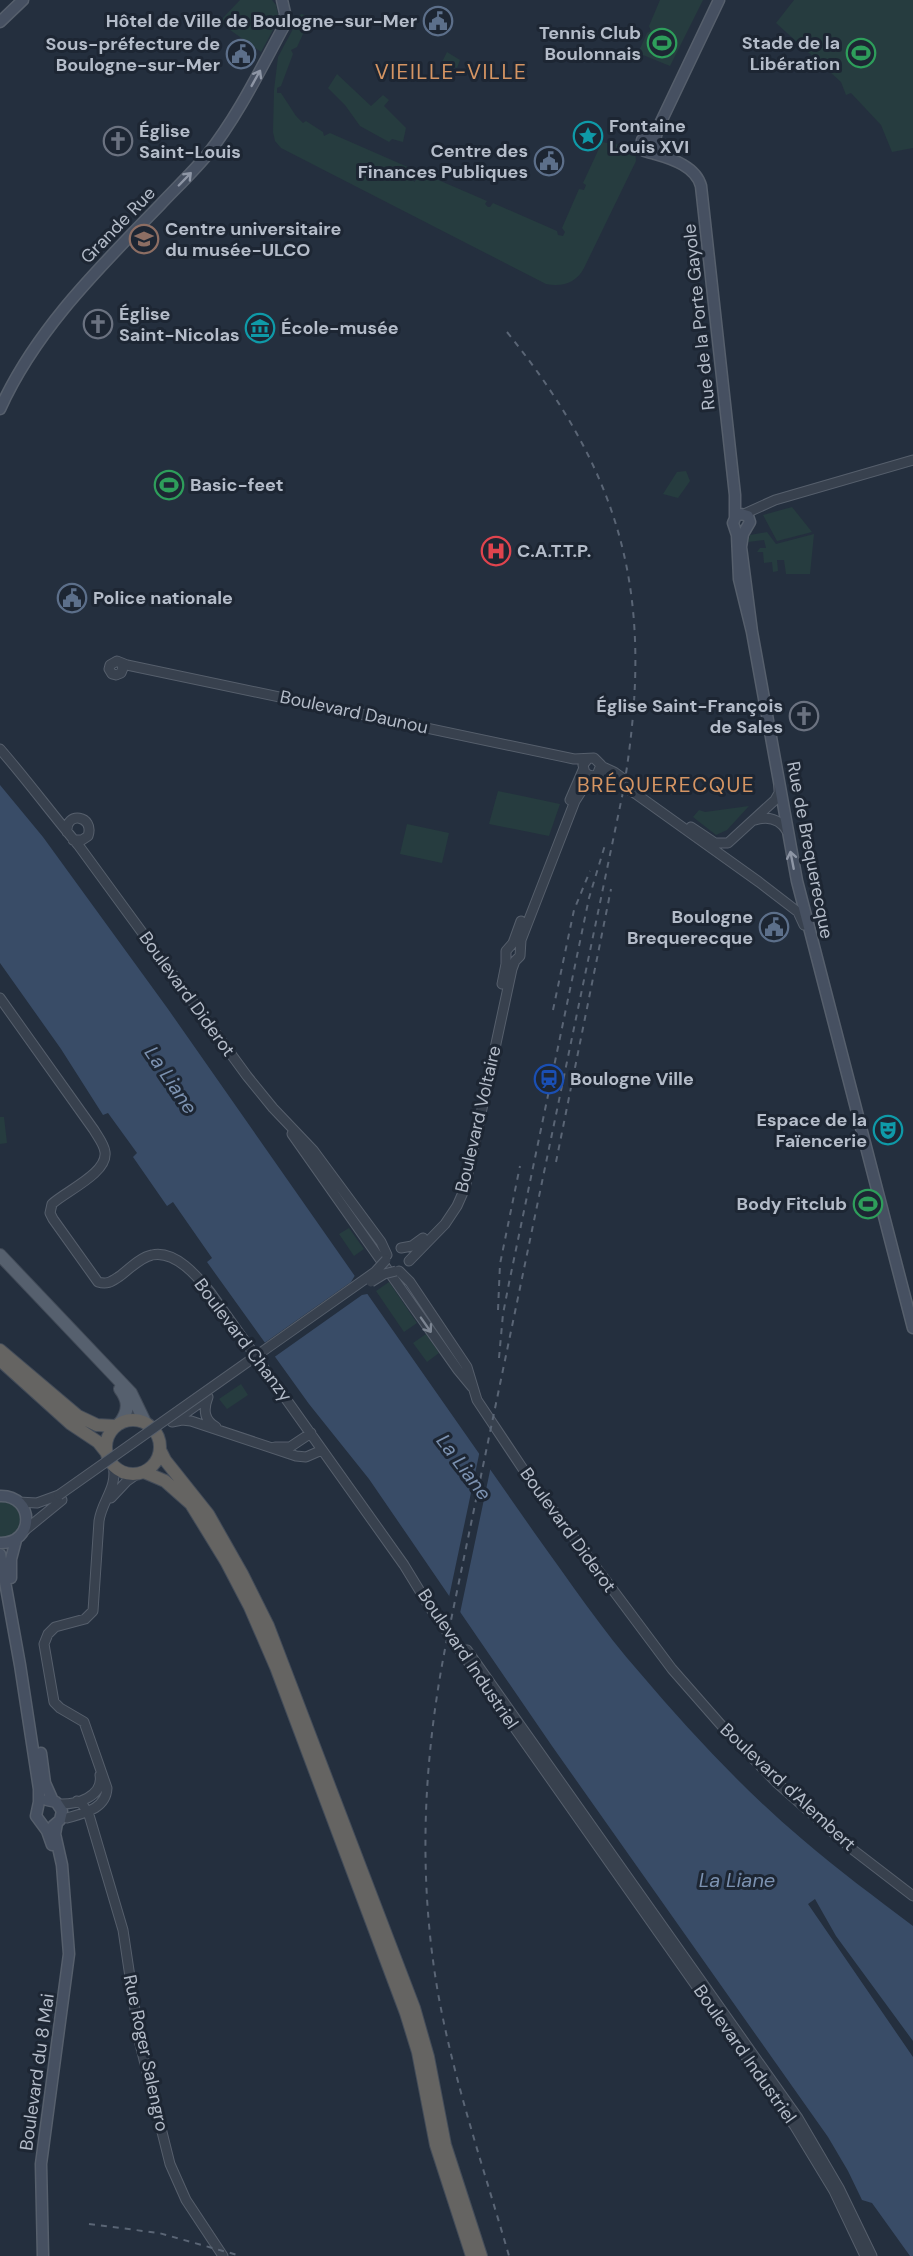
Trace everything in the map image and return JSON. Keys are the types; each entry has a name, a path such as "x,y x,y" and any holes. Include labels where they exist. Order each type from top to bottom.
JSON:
{"highway":[{"path":"0,1350 78,1416 101,1426 118,1425 132,1420 144,1422 157,1434 160,1450 165,1460 200,1502 257,1603 280,1655 416,2014 428,2057 443,2139 481,2256"},
{"path":"0,1360 67,1420 99,1444 112,1465 124,1473 140,1473 165,1481 181,1494 194,1508 235,1577 267,1644 406,2013 421,2065 436,2145 472,2256"},
{"path":"106,1452 107,1438 118,1425"},
{"path":"140,1473 154,1464 160,1450"}],"main road":[{"path":"0,22 23,0"},
{"name":"Grande Rue","path":"0,409 34,349 65,307 97,270 203,160 223,134 284,26 285,13 282,0"},
{"name":"Rue de la Porte Gayole","path":"719,0 658,128 655,147 692,170 701,186 735,495 742,521"},
{"name":"Rue de Brequerecque","path":"742,521 741,552 752,632 778,778 783,794 787,831 810,940 913,1328"},
{"path":"0,1255 128,1390 137,1403 144,1422"},
{"path":"0,1262 122,1391 128,1408 118,1425"},
{"path":"0,1488 26,1516 24,1531 16,1540 11,1559 11,1578 45,1783 62,1812 61,1821 50,1826 42,1825 35,1814 39,1804 39,1789 26,1699 0,1554"},
{"path":"0,1543 16,1540"},
{"path":"39,1804 44,1801 56,1802"},
{"name":"Boulevard du 8 Mai","path":"43,2256 40,2171 67,1973 69,1938 62,1865 56,1834 61,1821"},
{"name":"Boulevard du 8 Mai","path":"42,1825 50,1838 64,1893"}],"street":[{"path":"742,521 786,497 913,460"},
{"name":"Boulevard Daunou","path":"121,668 584,766 596,759 597,772"},
{"name":"Boulevard Diderot","path":"0,749 99,873 241,1068 277,1113 458,1370 473,1387"},
{"path":"584,766 587,775 597,772 618,775 715,843 726,844 738,836"},
{"name":"Boulevard Voltaire","path":"515,948 584,766"},
{"path":"597,772 634,793 800,913 810,940"},
{"name":"Boulevard Voltaire","path":"409,1263 445,1224 465,1188 511,959 506,952 515,948 575,801 597,772"},
{"path":"738,867 725,852 777,798 778,778"},
{"name":"Boulevard Diderot","path":"47,805 59,814 73,818"},
{"path":"73,818 81,818 88,822 90,831 81,841 70,836 67,824 73,818"},
{"path":"755,820 764,818 774,820 782,824 787,831"},
{"name":"Boulevard Diderot","path":"87,837 87,849 99,873"},
{"name":"Boulevard Voltaire","path":"511,959 520,956 515,948"},
{"name":"Boulevard Voltaire","path":"398,1248 417,1243 435,1227 450,1206 460,1183 511,959"},
{"name":"Boulevard Chanzy","path":"0,998 105,1148 104,1162 98,1170 54,1202 50,1210 53,1220 91,1274 98,1282 106,1283 151,1255 165,1255 178,1262 210,1292 416,1584"},
{"name":"Boulevard Diderot","path":"277,1113 313,1150 376,1236 386,1257"},
{"name":"Boulevard Diderot","path":"376,1236 398,1248"},
{"path":"10,1499 37,1503 60,1498 381,1275 397,1271 409,1263 407,1252 398,1248 386,1257 375,1272 60,1498 24,1531"},
{"path":"386,1257 389,1267 397,1271"},
{"name":"Boulevard Diderot","path":"409,1263 414,1290"},
{"name":"Boulevard Diderot","path":"397,1271 414,1290 467,1367 478,1402 527,1475 672,1669"},
{"path":"208,1397 205,1406 206,1416 211,1424 221,1430"},
{"path":"172,1422 188,1420 299,1457 310,1456 322,1450"},
{"path":"269,1447 290,1447 310,1433"},
{"path":"61,1821 88,1812 101,1804 107,1794 107,1786 84,1722 54,1702 44,1644 53,1629 85,1619 93,1611 99,1521 114,1480 112,1465"},
{"path":"105,1504 127,1481 140,1473"},
{"name":"Boulevard Industriel","path":"416,1584 429,1606 794,2124 834,2191 865,2256"},
{"name":"Boulevard Industriel","path":"416,1584 440,1611 790,2107 832,2173 872,2256"},
{"name":"Boulevard d'Alembert","path":"672,1669 729,1734 786,1791 852,1849 913,1896"},
{"path":"56,1802 77,1801 93,1796 99,1790 101,1781 98,1764"},
{"path":"77,1801 88,1812"},
{"name":"Rue Roger Salengro","path":"88,1812 123,1930 140,2044 170,2164 186,2200 223,2256"},
{"name":"Rue Roger Salengro","path":"61,1821 84,1823 95,1840"}],"green space":[{"path":"240,0 272,0 276,5 279,19 261,52 219,22"},
{"name":"Tennis Club Boulonnais","path":"660,0 703,0 670,66 638,53 647,33 651,31 649,26"},
{"name":"Stade de la Libération","path":"794,0 913,0 913,148 892,152 881,125 851,93 846,95 841,82 776,23"},
{"path":"301,14 305,15 309,21 297,47 291,50 293,54 281,86 277,88 277,93 281,93 303,123 306,121 323,132 324,136 330,133 410,168 406,176 413,178 414,182 419,177 427,180 429,176 487,201 485,204 488,207 493,203 557,231 558,235 563,236 565,232 562,228 579,189 584,190 586,185 583,183 602,142 609,141 635,152 636,161 581,273 568,283 546,284 281,148 275,141 273,132 278,57"},
{"path":"447,52 460,60 457,68 442,62"},
{"path":"337,74 371,106 383,95 389,100 384,106 406,128 403,142 392,139 389,142 360,126 345,105 328,88"},
{"path":"686,471 690,481 678,498 663,494 677,472"},
{"path":"792,507 812,532 777,541 763,515"},
{"path":"767,532 776,544 814,534 810,574 786,574 784,560 777,560 778,571 773,572 772,562 764,563 763,552 757,552 760,548 766,548 764,540 748,542 750,535"},
{"path":"498,791 560,804 549,836 489,824"},
{"path":"749,806 727,830 716,835 693,817 699,810 705,812"},
{"path":"407,824 449,833 442,863 400,854"},
{"path":"0,1117 4,1117 7,1143 0,1144"},
{"path":"349,1228 364,1249 354,1256 339,1234"},
{"path":"389,1282 417,1323 404,1332 376,1291"},
{"path":"426,1334 439,1353 427,1362 413,1343"},
{"path":"241,1384 248,1395 227,1409 219,1399"},
{"path":"0,1501 13,1504 21,1516 18,1530 13,1535 0,1538"}],"water":[{"name":"La Liane","path":"0,785 43,837 168,1009 612,1640 698,1738 759,1800 829,1862 913,1926 913,2041 836,1936 815,1899 808,1904 913,2057 913,2256 910,2256 872,2203 862,2200 828,2137 552,1746 369,1479 309,1404 207,1262 212,1258 173,1202 167,1206 133,1157 137,1153 108,1113 103,1115 61,1049 0,963"}],"pier":[{"path":"357,1272 372,1293 362,1295 273,1358 263,1344 351,1282"},
{"path":"480,1450 491,1466 459,1618 448,1602"}],"railway":[{"path":"507,332 548,387 581,441 605,494 622,548 632,603 635,662 632,724 623,792 445,1649 428,1778 426,1864 428,1907 438,1993 461,2092 509,2256"},
{"path":"499,1358 503,1314 509,1283 589,898 605,845"},
{"path":"553,1010 574,910 590,871"},
{"path":"556,1162 611,889"},
{"path":"498,1310 500,1264 520,1166"},
{"path":"89,2224 159,2233 241,2256"}],"place":[{"name":"Hôtel de Ville de Boulogne-sur-Mer","path":"438,21"},
{"name":"Tennis Club Boulonnais","path":"662,43"},
{"name":"Stade de la Libération","path":"861,53"},
{"name":"Sous-préfecture de Boulogne-sur-Mer","path":"241,54"},
{"name":"Fontaine Louis XVI","path":"588,136"},
{"name":"Église Saint-Louis","path":"118,141"},
{"name":"Centre des Finances Publiques","path":"549,161"},
{"name":"Centre universitaire du musée-ULCO","path":"144,239"},
{"name":"Église Saint-Nicolas","path":"98,324"},
{"name":"École-musée","path":"260,328"},
{"name":"Basic-feet","path":"169,485"},
{"name":"C.A.T.T.P.","path":"496,551"},
{"name":"Police nationale","path":"72,598"},
{"name":"Église Saint-François de Sales","path":"804,716"},
{"name":"Boulogne Brequerecque","path":"774,927"},
{"name":"Boulogne Ville","path":"549,1079"},
{"name":"Espace de la Faïencerie","path":"888,1130"},
{"name":"Body Fitclub","path":"868,1204"}],"district":[{"name":"VIEILLE-VILLE","path":"451,72"},
{"name":"BRÉQUERECQUE","path":"666,785"}]}
